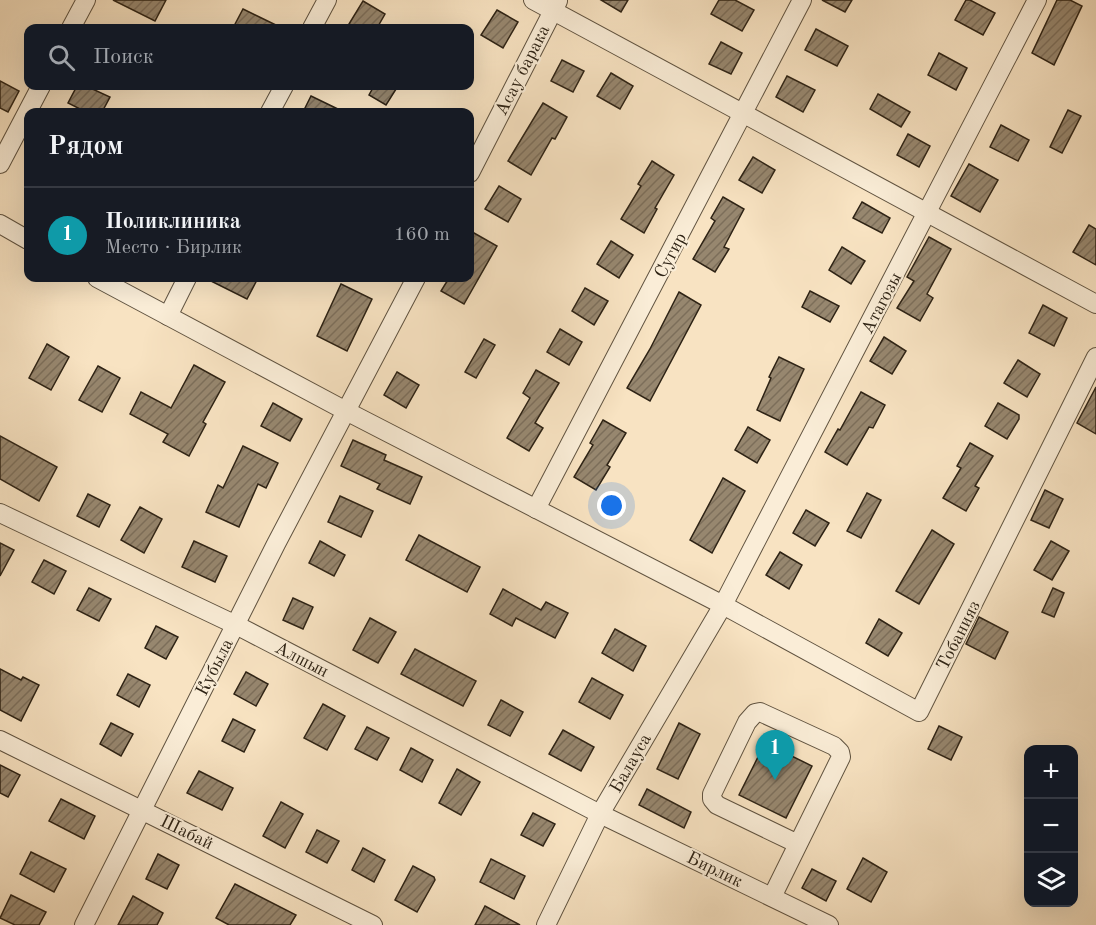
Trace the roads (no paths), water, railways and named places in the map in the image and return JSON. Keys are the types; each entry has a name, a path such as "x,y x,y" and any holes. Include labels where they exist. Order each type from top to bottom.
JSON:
{"street":[{"path":"73,24 86,0"},
{"path":"314,24 327,0"},
{"path":"533,0 556,5 744,114 1096,304"},
{"name":"Сугир","path":"536,509 802,0"},
{"name":"Атагозы","path":"723,605 1037,0"},
{"name":"Асау барака","path":"474,165 556,5"},
{"path":"29,108 39,90"},
{"path":"272,108 282,90"},
{"path":"0,164 24,118"},
{"path":"0,224 24,238"},
{"path":"105,282 346,411 723,605"},
{"path":"168,316 185,282"},
{"path":"346,411 414,282"},
{"name":"Тобанияз","path":"723,605 919,712 1096,357"},
{"name":"Кубыла","path":"84,925 346,411"},
{"name":"Алшын","path":"0,513 236,625 600,814"},
{"name":"Балауса","path":"546,925 600,814 723,605"},
{"path":"772,897 841,758 840,752 834,746 760,712 755,713 747,722 712,794 712,800 717,805 798,844"},
{"name":"Шабай","path":"0,740 373,925"},
{"name":"Бирлик","path":"600,814 829,925"}],"place":[{"name":"Поликлиника","path":"775,780"}]}
